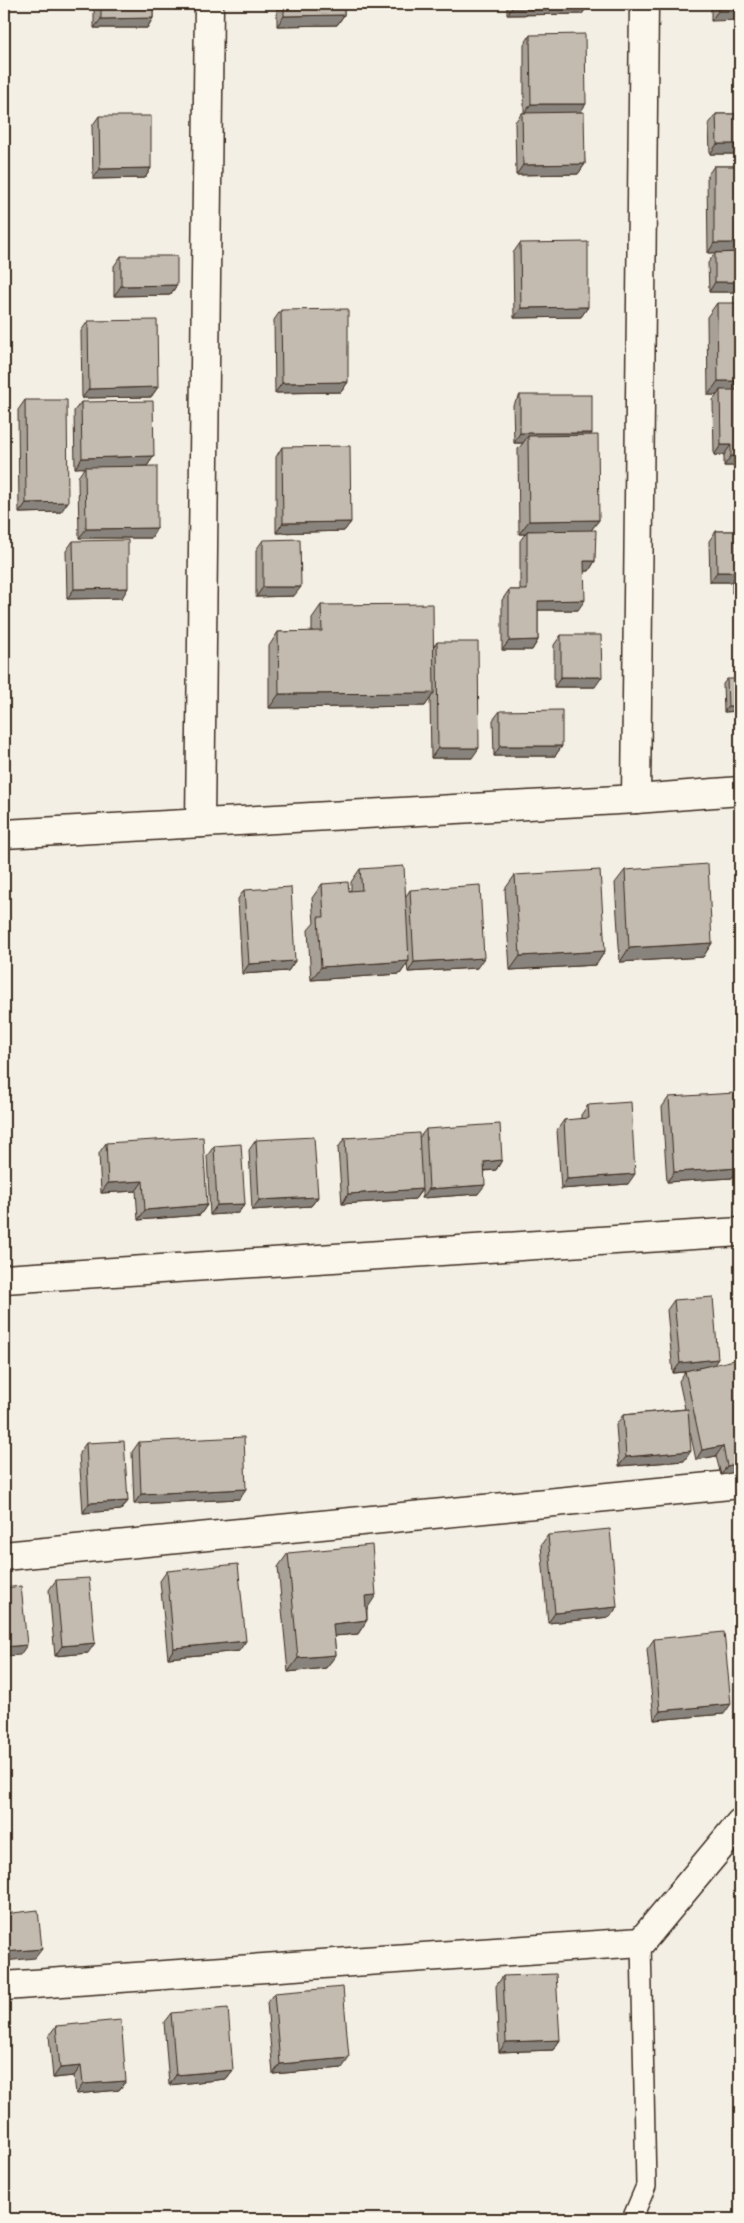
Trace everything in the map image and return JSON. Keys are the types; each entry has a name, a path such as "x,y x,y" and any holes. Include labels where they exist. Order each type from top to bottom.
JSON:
{"street":[{"path":"200,823 210,4"},
{"path":"636,799 644,4"},
{"path":"4,834 636,799 740,791"},
{"path":"4,1279 740,1232"},
{"path":"4,1556 740,1484"},
{"path":"4,1986 641,1942 740,1823"}],"lane":[{"path":"632,2219 646,2186 641,1942"}],"building":[{"path":"101,4 153,4 153,18 101,19"},
{"path":"284,4 344,4 344,15 284,16"},
{"path":"514,4 589,4 514,5"},
{"path":"718,4 740,4 740,11 718,11"},
{"path":"585,34 586,104 531,104 530,35"},
{"path":"584,112 585,164 523,165 522,113"},
{"path":"716,114 740,114 740,144 717,144"},
{"path":"99,116 151,116 151,168 100,169"},
{"path":"714,166 740,166 740,243 714,243"},
{"path":"588,242 588,307 521,308 520,243"},
{"path":"740,252 740,282 715,282 715,253"},
{"path":"121,256 177,256 177,285 121,286"},
{"path":"717,303 740,303 740,381 718,381"},
{"path":"348,309 348,382 282,383 281,310"},
{"path":"157,320 158,387 89,389 88,321"},
{"path":"720,390 740,390 740,456 731,456 731,445 721,445"},
{"path":"520,395 592,395 592,433 520,433"},
{"path":"25,400 67,400 68,502 26,503"},
{"path":"153,401 154,456 82,458 81,402"},
{"path":"598,435 599,520 529,521 528,436"},
{"path":"350,446 351,522 283,523 282,447"},
{"path":"157,466 157,528 86,529 85,467"},
{"path":"596,530 595,561 584,561 585,600 538,601 538,640 509,641 509,590 527,590 527,531"},
{"path":"716,531 740,531 740,584 738,584 739,572 717,572"},
{"path":"300,539 301,587 263,587 263,540"},
{"path":"128,540 128,588 74,589 73,541"},
{"path":"433,604 434,693 279,694 278,632 322,631 321,605"},
{"path":"561,635 601,635 602,677 561,677"},
{"path":"437,642 478,642 479,748 438,748"},
{"path":"727,679 740,679 740,706 728,706"},
{"path":"562,710 562,746 500,746 500,711"},
{"path":"708,864 712,943 629,948 625,870"},
{"path":"404,866 409,961 321,967 318,917 324,917 322,884 348,882 349,891 362,890 360,869"},
{"path":"600,870 605,951 520,956 515,875"},
{"path":"480,885 484,958 414,962 410,890"},
{"path":"291,887 295,961 249,964 244,890"},
{"path":"735,1093 739,1168 674,1172 669,1097"},
{"path":"631,1102 635,1174 567,1179 564,1120 589,1118 588,1105"},
{"path":"500,1124 502,1160 484,1162 485,1185 429,1189 426,1129"},
{"path":"419,1133 422,1189 348,1194 345,1138"},
{"path":"203,1137 207,1205 145,1210 143,1181 108,1183 106,1143"},
{"path":"314,1137 318,1197 259,1200 256,1140"},
{"path":"241,1144 245,1204 217,1205 214,1146"},
{"path":"713,1297 718,1359 680,1363 674,1300"},
{"path":"739,1359 740,1463 727,1466 723,1446 702,1450 685,1371"},
{"path":"688,1409 691,1451 626,1457 623,1415"},
{"path":"244,1437 246,1489 141,1494 139,1442"},
{"path":"124,1441 128,1501 89,1503 86,1443"},
{"path":"610,1529 617,1607 555,1613 548,1535"},
{"path":"372,1545 376,1595 365,1596 367,1620 333,1624 336,1655 298,1658 288,1553"},
{"path":"238,1564 246,1641 174,1648 167,1571"},
{"path":"89,1578 95,1643 62,1646 56,1580"},
{"path":"21,1586 27,1645 4,1647 4,1588"},
{"path":"724,1632 731,1704 660,1711 654,1639"},
{"path":"38,1910 42,1949 4,1952 4,1914"},
{"path":"556,1974 560,2040 506,2042 503,1976"},
{"path":"343,1987 349,2058 280,2064 274,1993"},
{"path":"228,2008 233,2070 176,2075 171,2013"},
{"path":"121,2020 126,2081 83,2084 81,2066 60,2068 56,2026"}]}
